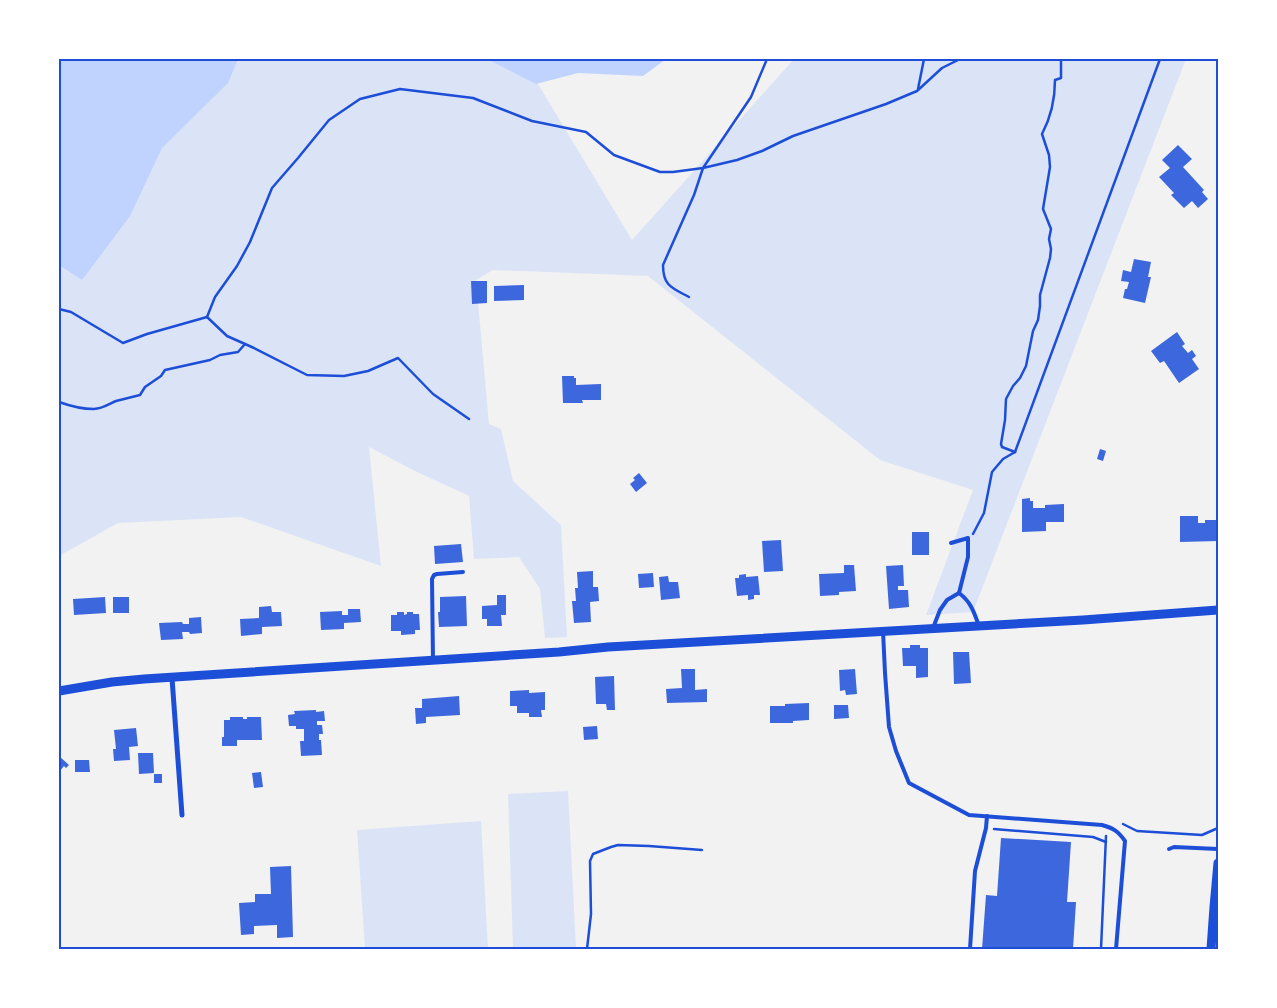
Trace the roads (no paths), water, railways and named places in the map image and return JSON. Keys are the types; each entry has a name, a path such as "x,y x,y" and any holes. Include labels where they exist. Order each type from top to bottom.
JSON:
{"street":[{"path":"59,691 112,682 433,661 608,647 1083,620 1218,610"},
{"path":"172,678 182,815"},
{"path":"1211,949 1218,863"}],"lane":[{"path":"933,628 940,610 947,600 959,593 968,557 968,538 951,543"},
{"path":"433,661 432,579 437,574 463,572"},
{"path":"959,593 970,604 979,626"},
{"path":"883,631 889,727 909,783 969,815 1107,826 1113,828 1125,841 1116,949"},
{"path":"970,949 975,872 986,828 986,816"},
{"path":"1169,849 1174,847 1218,850"}],"water":[{"path":"59,59 238,59 228,83 162,148 130,216 82,280 59,265"},
{"path":"487,59 666,59 643,76 578,73 536,84"}]}
